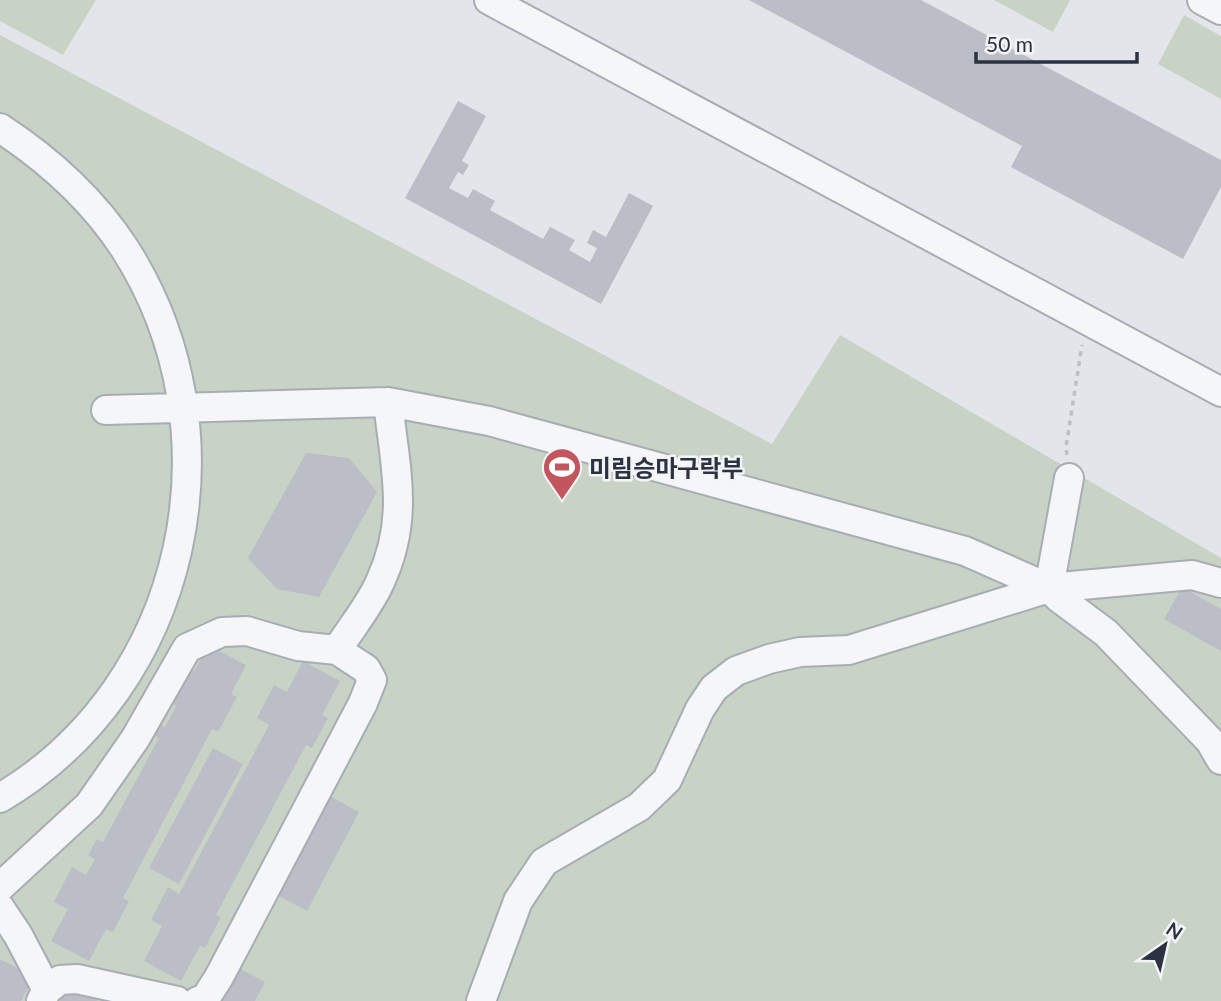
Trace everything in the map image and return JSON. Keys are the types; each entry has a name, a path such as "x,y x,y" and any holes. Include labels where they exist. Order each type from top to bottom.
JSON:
{"street":[{"path":"489,0 1221,392"},
{"path":"1202,0 1221,10"},
{"path":"0,128 53,167 79,192 124,249 158,314 171,348 184,407 188,455 183,528 175,564 150,632 133,664 113,695 65,749 38,773 0,798"},
{"path":"337,650 379,584 397,532 398,482 388,402"},
{"path":"106,410 388,402 489,421 965,551 1049,588 1107,633 1210,741 1221,760"},
{"path":"1049,588 1069,478"},
{"path":"481,1001 519,901 544,862 639,807 667,780 700,709 714,688 736,671 769,659 800,652 849,650 1049,588 1192,575 1221,583"},
{"path":"0,887 89,805 135,739 187,648 222,632 247,631 298,646 337,650 366,669 372,680 363,703 219,977 205,999 198,1001"},
{"path":"0,908 18,935 44,995 60,980 77,979 177,1001"}],"path":[{"path":"1069,478 1066,447 1086,320"}],"green space":[{"path":"0,0 96,0 63,55 0,21"},
{"path":"994,0 1070,0 1053,32"},
{"path":"1184,15 1221,36 1221,99 1158,64"},
{"name":"미림승마구락부","path":"0,35 772,444 840,335 1221,558 1221,1001 0,1001"}],"building":[{"path":"749,0 921,0 1221,160 1221,187 1183,259 1011,167 1022,146"},
{"path":"458,101 486,116 462,161 469,165 463,175 458,172 449,188 468,198 473,189 495,201 490,210 543,239 550,227 575,240 569,250 590,262 597,248 587,243 593,230 606,237 629,193 653,206 601,304 405,198"},
{"path":"306,453 349,458 377,492 319,597 277,589 248,558"},
{"path":"1182,587 1221,609 1221,651 1164,619"},
{"path":"208,645 246,665 231,694 237,697 218,732 212,729 123,898 129,901 113,932 106,929 89,961 51,941 68,909 54,902 72,867 86,875 95,859 88,855 97,839 103,842 159,738 153,735 159,724 165,727 176,706 164,700 183,665 194,671"},
{"path":"303,661 340,681 322,715 328,718 312,748 306,745 216,915 221,917 205,948 200,946 181,981 144,961 162,926 151,920 168,887 179,894 269,725 257,718 274,685 287,692"},
{"path":"213,748 243,764 179,884 149,868"},
{"path":"326,794 359,812 307,911 273,893"},
{"path":"0,959 34,977 21,1001 0,1001"},
{"path":"235,966 265,982 255,1001 217,1001"},
{"path":"68,985 98,1001 60,1001"}],"place":[{"name":"미림승마구락부","path":"562,501"}]}
